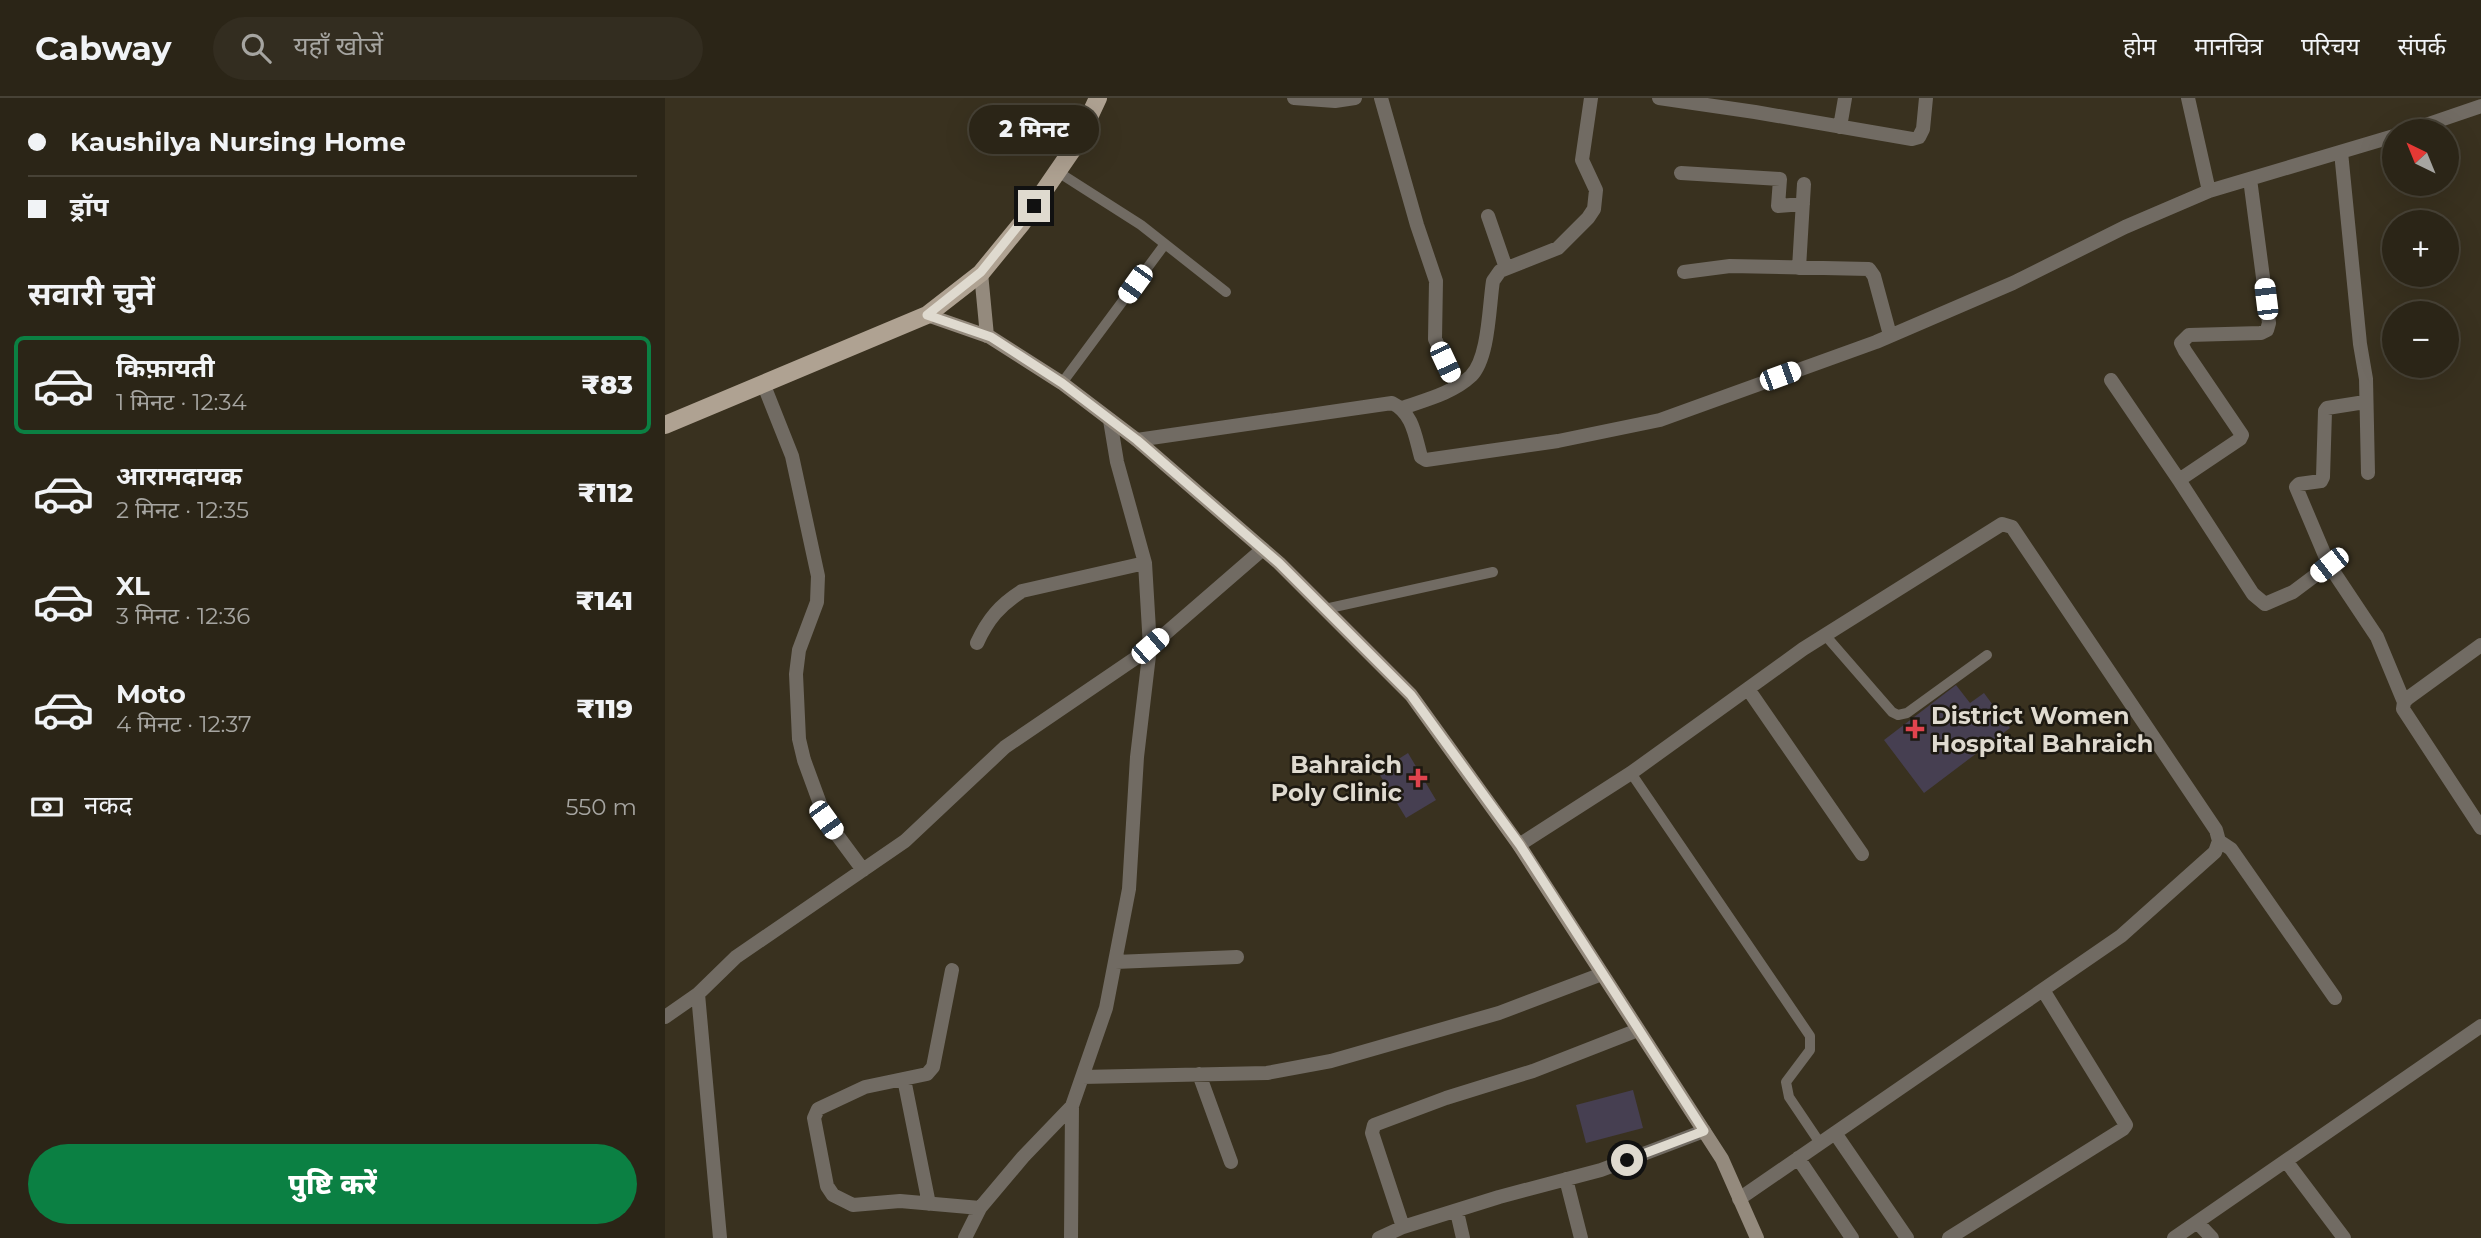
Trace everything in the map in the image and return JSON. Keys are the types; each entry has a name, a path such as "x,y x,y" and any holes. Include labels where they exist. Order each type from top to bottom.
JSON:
{"main road":[{"path":"665,425 927,315 981,272 1022,223 1077,143 1098,98"},
{"path":"981,272 987,336"},
{"path":"927,315 987,336 1062,383 1137,440 1263,549 1411,695 1520,845 1722,1159 1757,1238"}],"street":[{"path":"1294,98 1335,101 1355,98"},
{"path":"1381,98 1436,281 1435,339 1457,386"},
{"path":"1402,408 1457,386 1471,376 1482,354 1493,281 1500,271 1558,248 1594,209 1596,190 1582,160 1591,98"},
{"path":"1660,98 1742,104 1840,127 1912,139 1919,137 1923,129 1926,98"},
{"path":"1840,127 1845,98"},
{"path":"2188,98 2209,191"},
{"path":"2444,119 2481,106"},
{"path":"1137,440 1392,403 1408,415 1421,457 1426,460 1558,441 1660,420 1891,335 2014,283 2125,227 2209,191 2382,140"},
{"path":"2341,152 2360,344 2365,363 2368,473"},
{"path":"1681,173 1780,179 1778,206 1803,204"},
{"path":"2179,480 2242,435 2185,351 2181,343 2183,339 2189,335 2261,333 2267,330 2269,323 2250,179"},
{"path":"1799,268 1804,184"},
{"path":"1488,216 1506,268"},
{"path":"1684,272 1730,266 1869,269 1874,276 1891,335"},
{"path":"2111,380 2253,594 2265,604 2293,592 2329,565"},
{"path":"763,383 792,456 818,576 817,601 799,650 796,674 799,739 826,820 863,870"},
{"path":"2365,402 2327,408 2323,477 2321,481 2299,484 2296,487 2329,565 2378,638 2404,702 2403,709 2481,828"},
{"path":"1071,1238 1072,1106 1106,1008 1129,889 1137,757 1150,646 1145,563 1117,462 1110,420"},
{"path":"1520,845 1631,773 1825,635 2002,524 2012,527 2216,830 2218,841 2215,852 2121,936 1739,1199"},
{"path":"665,1017 698,994 736,957 905,841 1005,747 1150,646 1263,549"},
{"path":"977,643 991,615 1005,601 1022,591 1145,563"},
{"path":"2404,702 2481,645"},
{"path":"1748,689 1862,854"},
{"path":"2218,841 2231,849 2335,998"},
{"path":"1115,961 1237,957"},
{"path":"952,970 933,1068 927,1074 865,1087 815,1112 814,1118 827,1186 833,1195 853,1205 883,1201 980,1208"},
{"path":"1082,1077 1267,1073 1331,1061 1499,1013 1602,974"},
{"path":"1949,1238 2126,1125 2043,990"},
{"path":"698,994 720,1238"},
{"path":"2174,1238 2481,1026"},
{"path":"1403,1227 1372,1133 1374,1125 1446,1098 1533,1071 1639,1030"},
{"path":"1199,1074 1231,1162"},
{"path":"904,1079 929,1204"},
{"path":"965,1238 980,1208 1023,1157 1072,1106"},
{"path":"1379,1238 1403,1227 1499,1197 1601,1170 1704,1131"},
{"path":"1835,1133 1907,1238"},
{"path":"1798,1158 1851,1238"},
{"path":"2286,1161 2344,1238"},
{"path":"1566,1180 1581,1238"},
{"path":"1457,1212 1463,1238"},
{"path":"2197,1222 2212,1238"}],"lane":[{"path":"1058,172 1129,217 1226,292"},
{"path":"1062,383 1165,244"},
{"path":"1325,609 1493,572"},
{"path":"1825,635 1892,712 1898,715 1906,713 1987,655"},
{"path":"1631,773 1810,1037 1810,1050 1786,1082 1786,1089 1820,1143"}],"building":[{"path":"1956,685 1970,703 1984,693 2010,728 1924,793 1884,740"},
{"path":"1408,753 1436,800 1406,818 1378,772"},
{"path":"1633,1090 1643,1128 1586,1143 1576,1105"}],"place":[{"name":"District Women Hospital Bahraich","path":"1915,729"},
{"name":"Bahraich Poly Clinic","path":"1418,778"}],"route":[{"path":"1034,206 981,272 927,315 991,337 1062,383 1137,440 1279,563 1411,695 1520,845 1704,1131 1627,1160"}]}
